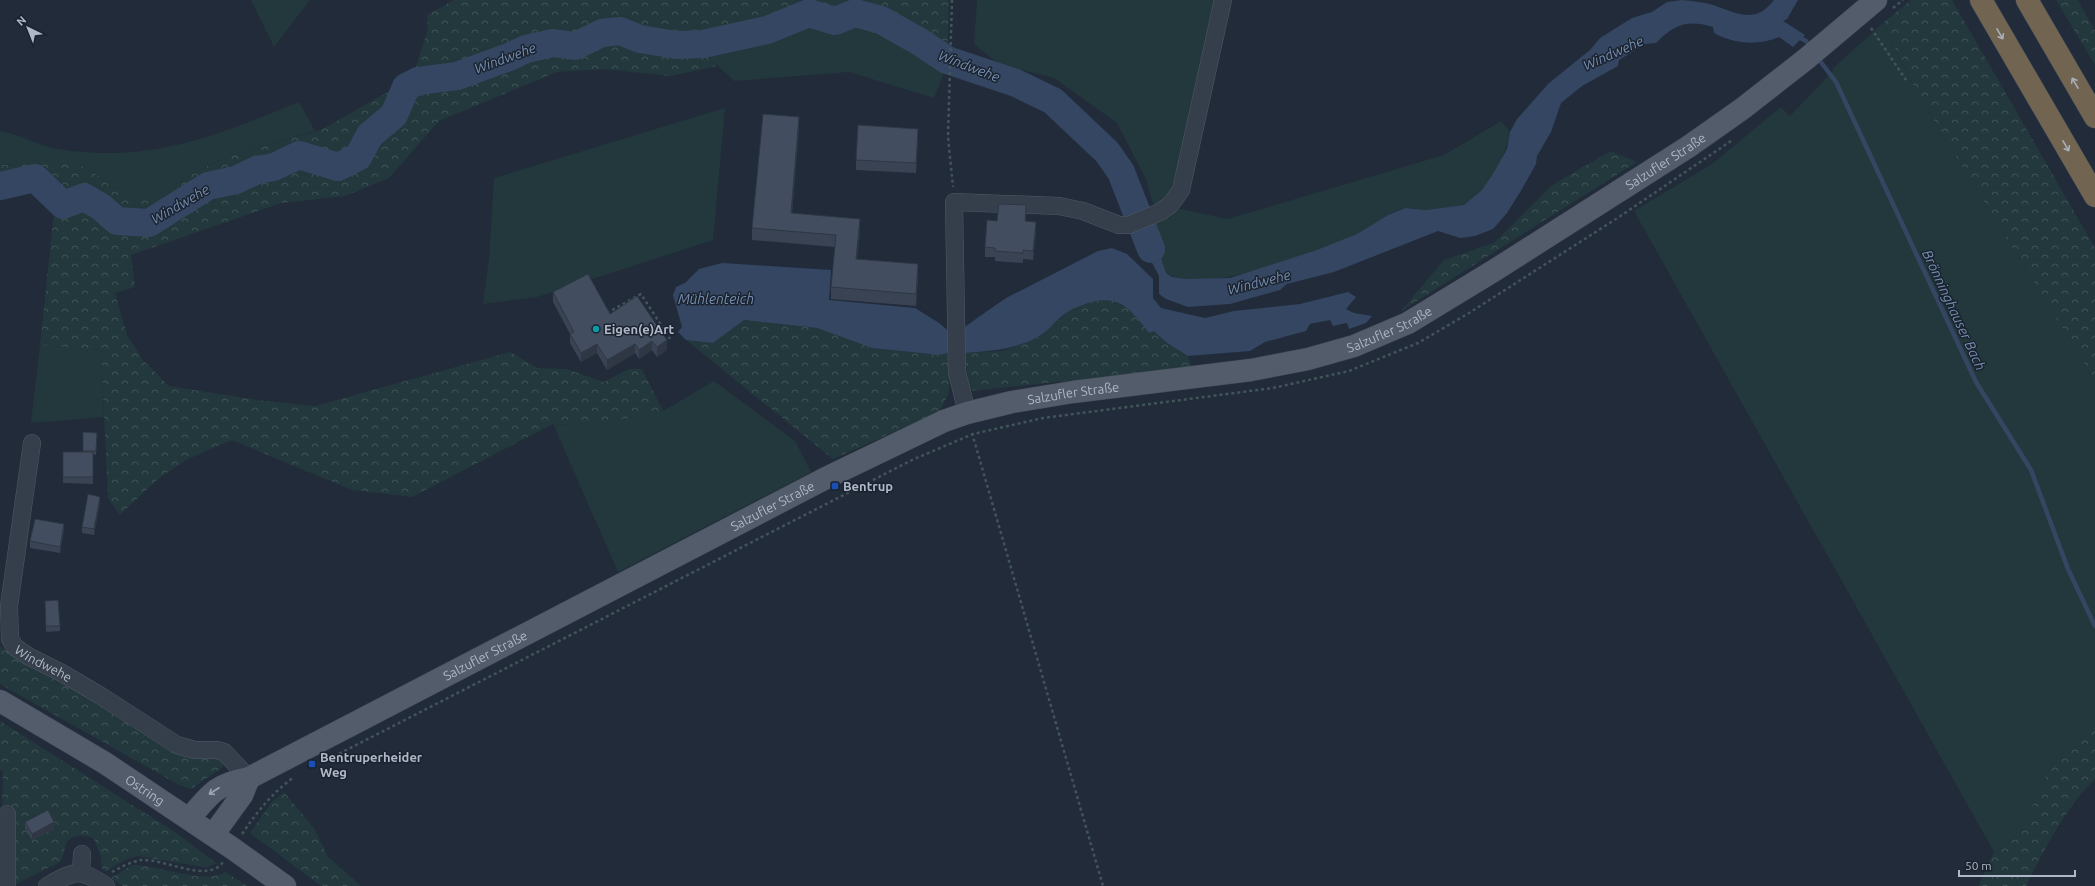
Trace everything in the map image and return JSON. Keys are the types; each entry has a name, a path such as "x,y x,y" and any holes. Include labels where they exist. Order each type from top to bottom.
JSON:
{"highway":[{"path":"1981,0 2095,196"},
{"path":"2027,0 2095,117"}],"main road":[{"name":"Salzufler Straße","path":"190,819 209,794 228,782 249,778 880,450 922,430 967,413 1012,402 1073,392 1251,370 1308,359 1354,346 1408,323 1495,270 1688,147 1742,109 1806,59 1876,0"},
{"name":"Ostring","path":"0,701 105,763 190,819 285,886"},
{"path":"213,835 242,795 249,778"}],"street":[{"path":"967,413 957,372 954,202 1059,206 1083,211 1119,225 1129,225 1160,212 1171,204 1181,190 1223,0"},
{"name":"Windwehe","path":"32,443 9,606 10,639 15,647 101,696 177,745 195,750 217,750 224,752 249,778"},
{"path":"7,814 7,886"},
{"path":"81,872 82,854"},
{"path":"47,886 71,874 81,872 102,883"}],"path":[{"path":"952,0 948,137 954,202"},
{"path":"1881,42 1906,80"},
{"path":"317,765 912,460 973,434 1044,418 1273,388 1348,371 1418,343 1469,313 1642,202 1711,157 1736,138"},
{"path":"605,314 640,294 670,339"},
{"path":"967,413 1103,886"},
{"path":"248,825 270,797 295,776"},
{"path":"102,883 130,863 143,860 201,871 211,871 220,866"}],"green space":[{"path":"251,0 310,0 274,47"},
{"path":"454,0 949,0 948,38 944,73 900,40 827,22 807,19 723,48 702,50 717,66 671,76 604,69 557,72 439,121 389,178 345,196 281,203 131,255 135,287 115,293 127,335 143,360 169,386 257,400 315,406 510,352 538,368 567,369 604,382 629,369 642,369 663,411 592,426 553,424 412,497 352,490 232,440 186,460 158,479 120,515 108,498 101,350 40,345 55,202 66,213 66,200 36,175 0,183 0,165 10,165 40,160 72,160 100,177 126,200 154,197 199,170 232,155 321,130 400,85 413,76 428,29 427,15"},
{"path":"977,0 1218,0 1176,188 1165,202 1154,207 1146,179 1117,123 1054,78 999,64 974,44"},
{"path":"1911,0 1952,0 2095,248 2095,381 1918,95 1883,23"},
{"path":"2056,0 2078,0 2095,31 2095,65"},
{"path":"807,19 827,22 900,40 944,73 934,98 849,72 734,81 701,50 723,48"},
{"path":"1883,23 1918,95 2095,381 2095,721 2051,765 2019,836 1994,852 1634,211 1712,164 1781,107 1790,116 1833,71 1832,69"},
{"path":"299,102 315,131 232,155 199,170 154,197 126,200 100,177 72,160 0,165 0,131 58,149 91,153 123,153 182,144 240,125"},
{"path":"725,108 713,240 537,297 483,304 489,258 494,178"},
{"path":"1501,121 1510,132 1500,163 1488,182 1474,198 1465,204 1426,210 1405,208 1387,215 1363,231 1339,242 1289,261 1234,276 1207,279 1184,279 1166,273 1149,222 1180,209 1228,219 1444,155"},
{"path":"1611,151 1637,162 1401,311 1444,260 1494,243 1552,185"},
{"path":"1108,299 1131,312 1149,333 1154,330 1167,343 1188,356 1192,368 970,391 964,353 1002,351 1037,338 1069,311 1091,302"},
{"path":"743,320 817,328 872,348 940,355 951,352 949,393 939,412 833,459 686,340 713,343"},
{"path":"40,345 101,350 104,417 31,423"},
{"path":"714,381 795,441 811,472 618,572 553,424 592,426 663,411"},
{"path":"0,646 85,692 218,758 223,762 223,767 191,789 179,785 0,684"},
{"path":"0,721 178,834 216,863 208,867 137,856 125,860 105,872 102,868 101,857 94,839 86,836 77,836 73,837 67,842 60,862 12,886 2,809 3,771 0,770"},
{"path":"2095,721 2095,779 2084,790 2065,816 2048,844 2026,886 1978,886 1994,852 2019,836 2051,765"},
{"path":"284,792 314,828 328,857 361,886 321,886 250,833 271,803"},
{"path":"132,865 205,876 226,872 247,886 122,886 111,878"}],"water":[{"path":"1682,0 1709,4 1738,14 1753,15 1767,8 1774,0 1798,0 1787,19 1783,21 1805,35 1793,47 1779,37 1754,43 1730,40 1714,33 1713,27 1688,24 1675,28 1656,43 1645,44 1619,60 1618,66 1582,86 1561,103 1551,132 1537,156 1536,164 1507,213 1493,229 1475,236 1460,238 1438,231 1334,272 1287,284 1280,290 1230,304 1188,307 1166,299 1159,294 1159,276 1134,228 1149,222 1166,273 1172,277 1186,279 1230,278 1317,250 1357,234 1388,215 1405,208 1426,210 1464,205 1482,190 1507,149 1510,132 1517,119 1549,83 1590,50 1600,38 1632,18 1652,12 1667,2"},
{"path":"36,175 67,200 66,213 34,180 0,188 0,183"},
{"path":"1112,248 1127,254 1153,279 1153,298 1161,308 1205,318 1234,311 1300,304 1348,292 1356,297 1346,309 1354,313 1372,316 1366,323 1349,329 1347,323 1333,326 1330,320 1310,324 1306,331 1265,342 1250,351 1188,356 1167,343 1154,331 1149,333 1135,316 1122,305 1105,300 1095,301 1071,310 1060,317 1049,329 1027,342 1001,349 964,353 963,328 1006,298 1098,251"},
{"name":"Mühlenteich","path":"722,263 831,270 829,300 915,308 939,323 951,333 951,352 940,355 872,348 817,328 744,320 713,343 686,340 678,332 682,327 673,295 676,287 685,283 699,269"}],"building":[{"path":"763,114 799,117 791,213 860,219 856,259 918,264 916,294 831,287 836,235 752,228"},
{"path":"858,125 918,129 916,163 856,160"},
{"path":"999,204 1026,205 1025,221 1036,222 1033,251 1023,250 1023,253 995,251 995,248 985,247 987,220 997,221"},
{"path":"588,274 610,314 637,296 667,340 657,347 652,341 639,350 635,344 607,360 597,344 581,353 570,334 574,332 553,292"},
{"path":"83,432 97,433 96,451 83,451"},
{"path":"63,452 93,452 93,477 63,477"},
{"path":"88,494 100,497 94,529 82,527"},
{"path":"35,519 64,524 60,547 30,541"},
{"path":"58,600 60,626 46,626 45,601"},
{"path":"48,810 54,822 32,834 25,822"}],"waterway":[{"name":"Windwehe","path":"0,186 35,178 63,205 84,197 101,207 117,221 149,223 208,186 236,180 257,170 274,167 299,155 338,167 358,157 370,135 394,115 406,87 418,81 457,76 509,57 526,49 553,43 575,46 602,33 620,31 640,39 676,45 703,44 767,30 809,13 835,21 855,13 881,20 920,42 947,60 1016,83 1053,101 1107,152 1121,172 1151,249"},
{"name":"Brönninghauser Bach","path":"1797,36 1806,41 1811,48"},
{"name":"Brönninghauser Bach","path":"1817,57 1836,82 1976,382 2031,470 2068,569 2095,626"}],"place":[{"name":"Eigen(e)Art","path":"596,329"},
{"name":"Bentrup","path":"835,486"},
{"name":"Bentruperheider Weg","path":"312,764"}]}
